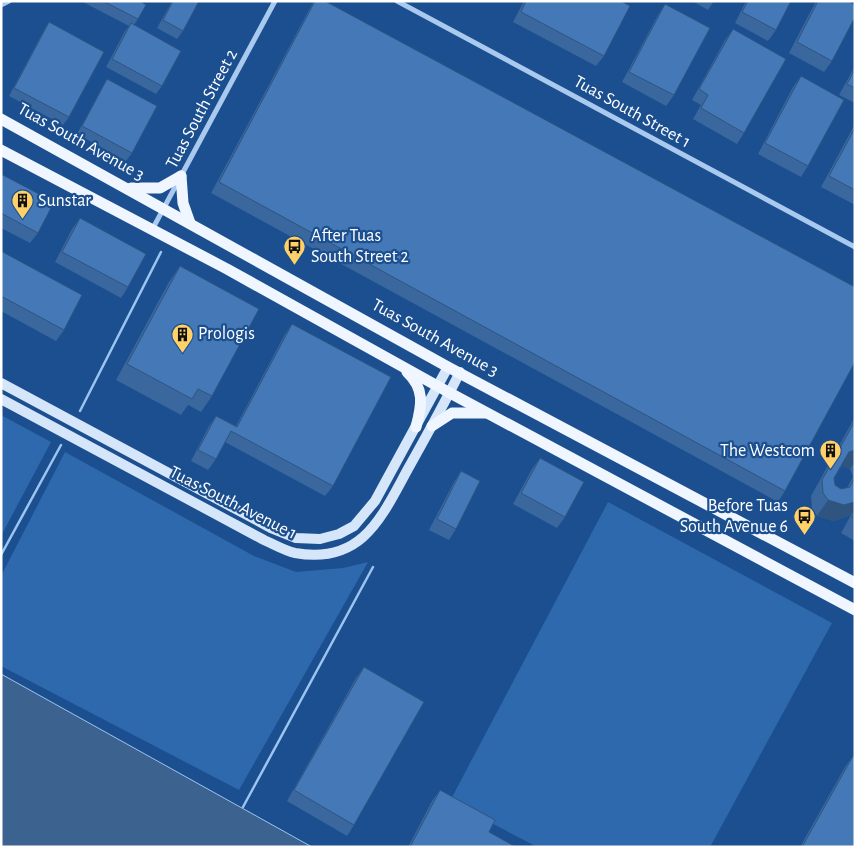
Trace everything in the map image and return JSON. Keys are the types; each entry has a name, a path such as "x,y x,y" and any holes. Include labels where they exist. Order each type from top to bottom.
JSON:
{"main road":[{"name":"Tuas South Avenue 3","path":"1,119 129,188 448,366 855,583"},
{"path":"1,150 227,269 450,393 855,610"},
{"path":"129,188 160,188 181,176 182,200 190,223"},
{"path":"399,365 410,375 420,390 422,404 416,427"},
{"name":"Tuas South Avenue 1","path":"1,383 271,528 296,538 320,539 339,534 354,526 374,501 448,366"},
{"name":"Tuas South Avenue 1","path":"1,399 264,540 294,553 322,555 345,549 365,537 386,510 460,372"},
{"path":"432,426 452,413 490,413"}],"street":[{"path":"1,5 9,1"},
{"name":"Tuas South Street 2","path":"152,230 276,1"},
{"name":"Tuas South Street 1","path":"397,1 855,247"}],"shaded area":[{"path":"1,415 51,442 1,536"},
{"path":"65,452 254,556 296,572 343,568 368,562 239,790 1,666 1,576"},
{"path":"608,502 832,623 710,847 537,847 450,801"},
{"path":"1,674 312,847 1,847"}],"building":[{"path":"103,1 140,1 146,5 138,19"},
{"path":"173,1 199,1 183,31 163,20"},
{"path":"315,1 325,1 855,287 855,362 785,491 219,182"},
{"path":"526,1 621,1 630,6 604,56 521,12"},
{"path":"748,1 791,1 776,30 742,12"},
{"path":"818,1 849,1 855,5 855,17 832,61 797,42"},
{"path":"665,4 710,28 674,95 629,72"},
{"path":"49,22 104,52 69,117 14,88"},
{"path":"131,23 181,51 162,86 112,59"},
{"path":"733,29 786,59 744,133 701,108 708,95 699,89"},
{"path":"855,69 855,88 847,84"},
{"path":"801,76 844,100 808,166 765,143"},
{"path":"107,79 157,106 132,153 82,126"},
{"path":"855,128 855,190 829,176"},
{"path":"1,174 54,202 38,233 1,213"},
{"path":"80,218 146,254 128,287 62,252"},
{"path":"1,251 82,295 64,330 1,296"},
{"name":"Prologis","path":"180,266 259,309 212,396 198,389 192,399 127,364"},
{"path":"292,324 391,377 333,486 231,431 216,459 198,450 216,416 237,427"},
{"path":"855,421 855,450 849,452 834,478 835,485 841,489 850,487 855,478 855,502 844,505 828,500 823,493 822,480"},
{"path":"540,458 584,482 565,517 521,493"},
{"path":"461,471 480,481 456,529 437,519"},
{"path":"364,667 424,702 354,825 294,790"},
{"path":"853,756 855,758 855,847 802,847"},
{"path":"440,790 495,820 489,832 516,847 410,847"}],"waterway":[{"path":"80,411 161,252"},
{"path":"1,555 61,445"},
{"path":"243,807 373,567"}],"place":[{"name":"Sunstar","path":"22,220"},
{"name":"After Tuas South Street 2","path":"295,265"},
{"name":"Prologis","path":"182,353"},
{"name":"The Westcom","path":"831,470"},
{"name":"Before Tuas South Avenue 6","path":"804,535"}]}
